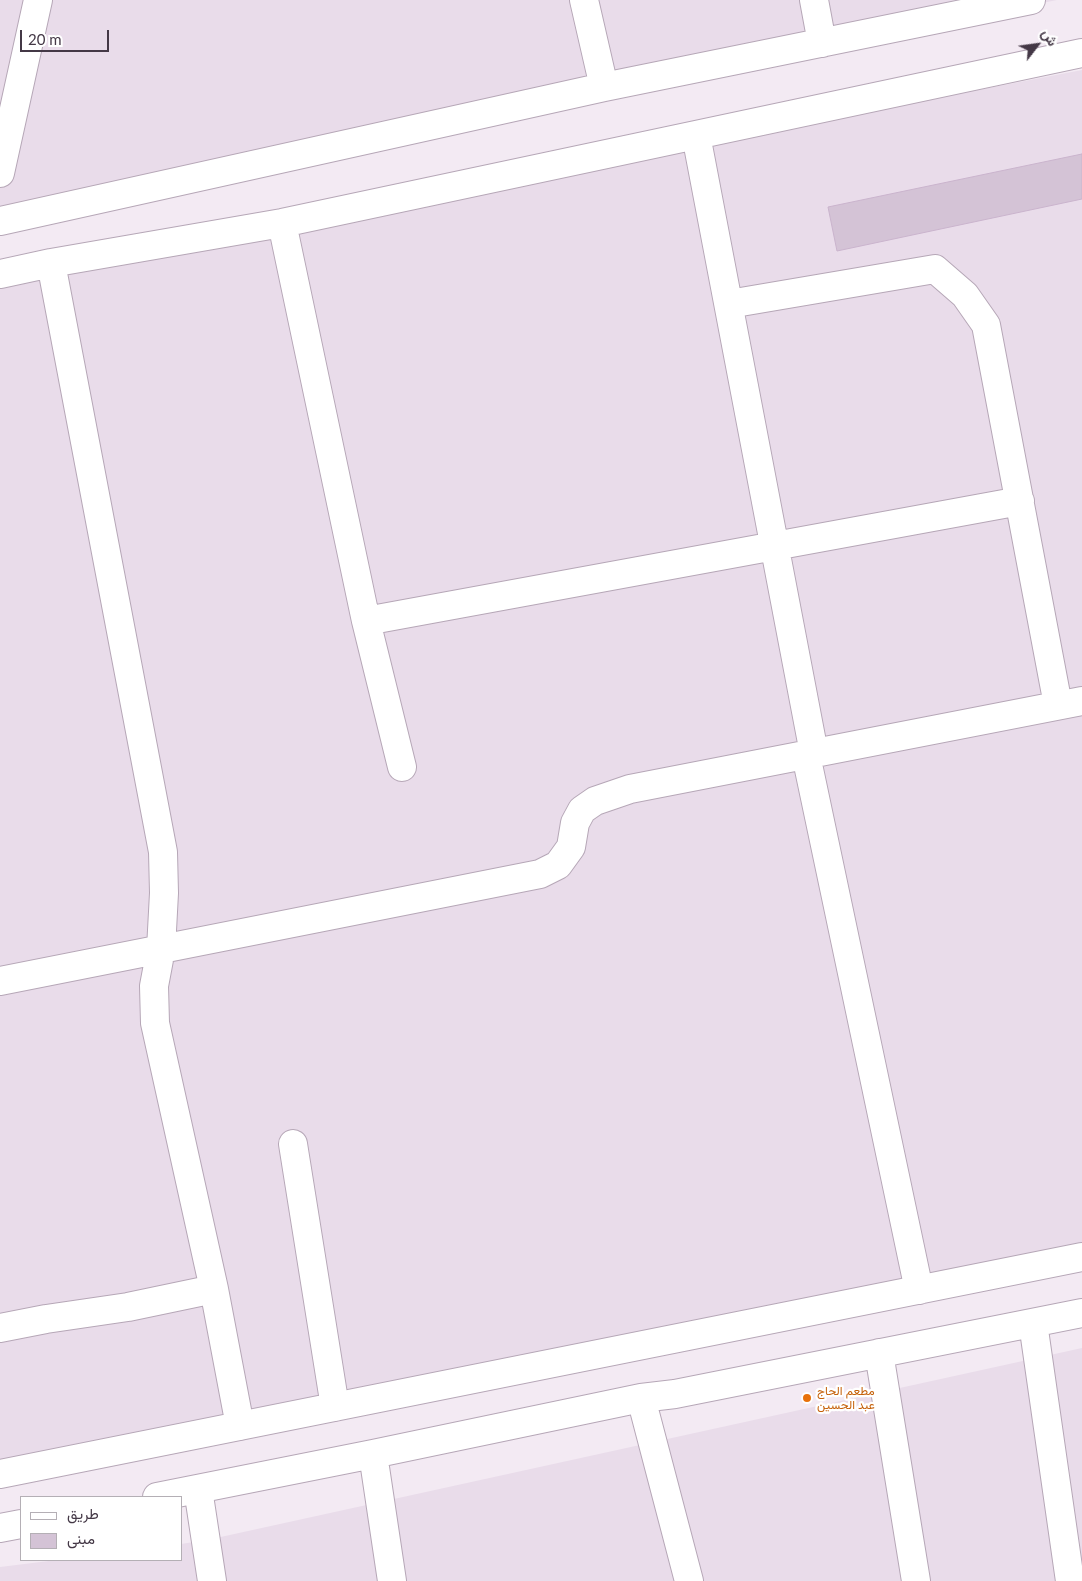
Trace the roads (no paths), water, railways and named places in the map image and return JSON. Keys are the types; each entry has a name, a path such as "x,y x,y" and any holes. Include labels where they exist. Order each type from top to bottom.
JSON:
{"street":[{"path":"0,173 38,0"},
{"path":"584,0 604,87"},
{"path":"814,0 822,43"},
{"path":"0,221 604,87 1031,0"},
{"path":"0,274 51,263 282,223 1082,53"},
{"path":"696,135 775,547 810,754 919,1290"},
{"path":"282,223 366,621 402,767"},
{"path":"51,263 163,852 164,893 161,949 154,986 155,1023 214,1289 240,1426"},
{"path":"0,981 540,874 558,865 571,847 576,823 582,810 594,801 630,789 1070,703 1020,501 986,326 965,295 935,269 729,304"},
{"path":"366,621 1020,501"},
{"path":"293,1144 335,1407"},
{"path":"0,1474 1082,1257"},
{"path":"0,1328 128,1307 214,1289"},
{"path":"162,1496 641,1398 675,1394 1082,1313"},
{"path":"1033,1322 1070,1581"},
{"path":"879,1353 916,1581"},
{"path":"641,1398 688,1581"},
{"path":"373,1454 392,1581"},
{"path":"198,1489 212,1581"},
{"path":"0,1528 20,1524"}],"place":[{"name":"مطعم الحاج عبد الحسين","path":"807,1398"}]}
